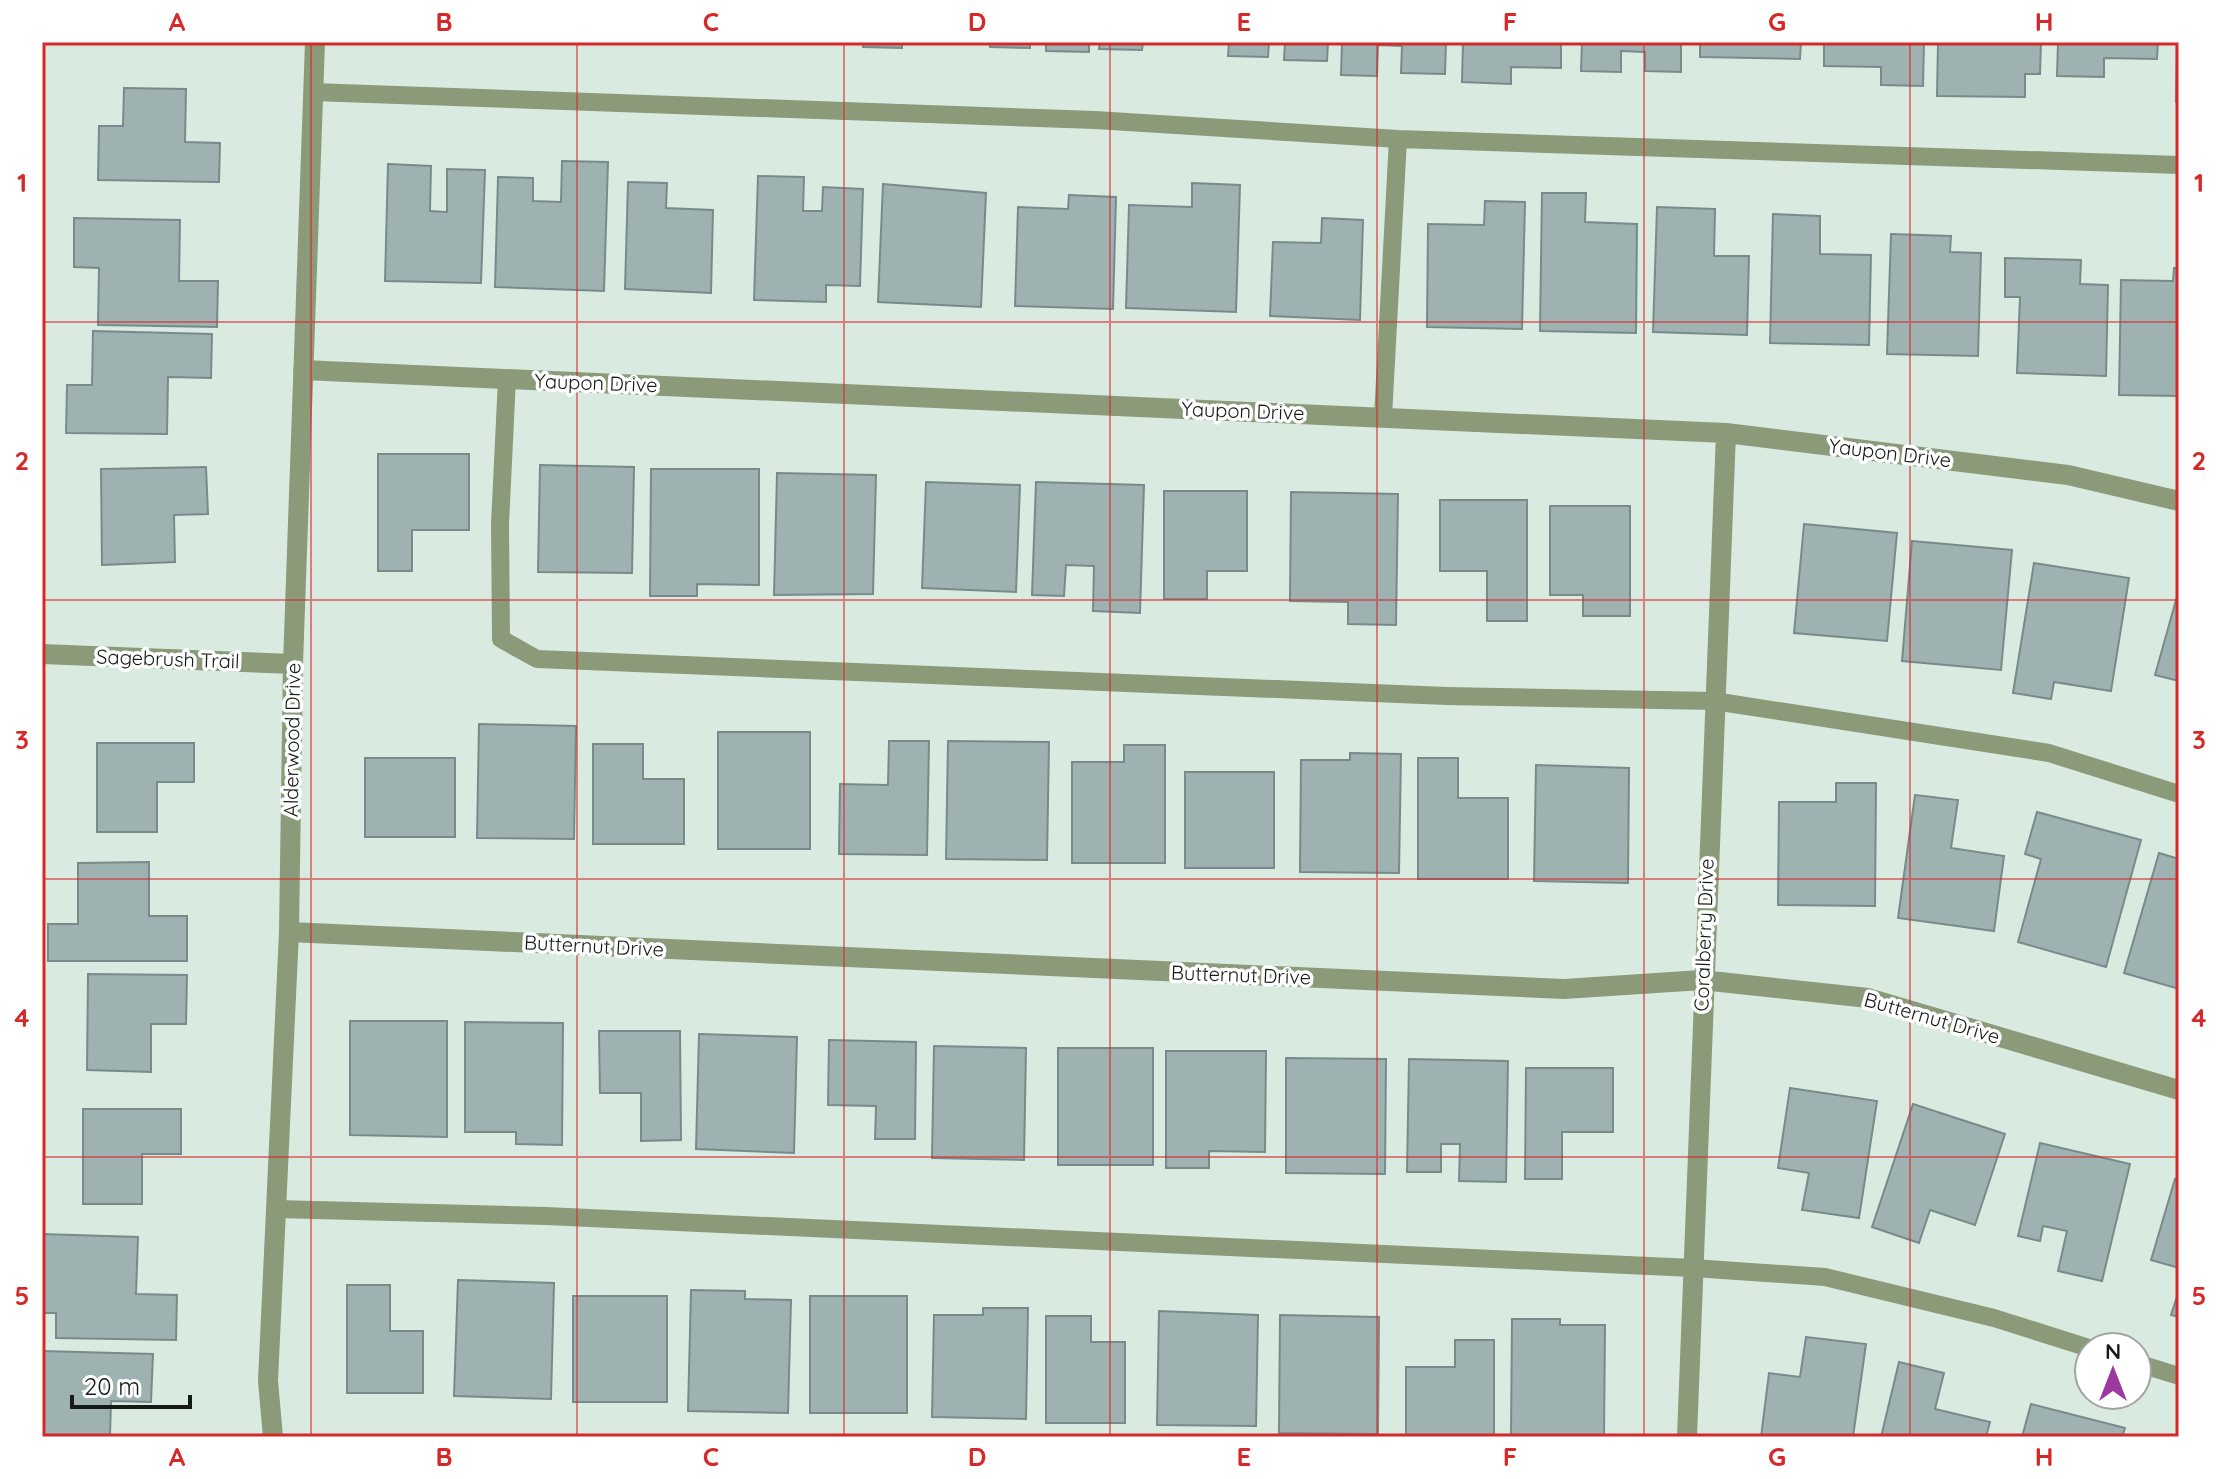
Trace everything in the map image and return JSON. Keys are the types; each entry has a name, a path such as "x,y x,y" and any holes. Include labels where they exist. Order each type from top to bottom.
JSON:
{"street":[{"name":"Alderwood Drive","path":"273,1437 268,1381 289,932 293,664 315,42"},
{"name":"Yaupon Drive","path":"303,370 1726,433 2068,475 2179,501"},
{"name":"Coralberry Drive","path":"1687,1437 1702,980 1726,433"},
{"name":"Sagebrush Trail","path":"42,654 293,664"},
{"name":"Butternut Drive","path":"289,932 1564,989 1702,980 1868,998 2179,1090"}],"lane":[{"path":"313,92 424,93 1095,120 1398,139 2179,165"},
{"path":"1383,417 1398,139"},
{"path":"507,379 500,524 501,639 537,659 1447,696 1714,701 2049,753 2179,794"},
{"path":"276,1209 546,1216 1693,1268 1825,1277 1994,1318 2073,1343"},
{"path":"2153,1368 2179,1376"}],"building":[{"path":"864,42 902,42 902,48 863,47"},
{"path":"990,42 1030,42 1030,48 990,47"},
{"path":"1046,42 1089,42 1089,52 1046,51"},
{"path":"1100,42 1143,42 1142,50 1099,49"},
{"path":"1229,42 1269,42 1268,57 1228,56"},
{"path":"1285,42 1328,42 1327,61 1284,60"},
{"path":"1342,42 1446,42 1445,74 1401,73 1402,46 1378,45 1377,76 1341,75"},
{"path":"1463,42 1561,42 1561,68 1511,67 1511,84 1462,82"},
{"path":"1582,42 1681,42 1681,72 1645,71 1645,52 1621,51 1621,72 1581,71"},
{"path":"1700,42 1801,42 1800,59 1700,57"},
{"path":"1824,42 1924,42 1923,86 1881,85 1881,67 1824,66"},
{"path":"1938,42 2041,42 2040,74 2025,74 2025,97 1937,96"},
{"path":"2058,42 2158,42 2157,59 2104,58 2104,77 2057,76"},
{"path":"2179,42 2179,102 2176,102"},
{"path":"124,88 186,89 185,142 220,143 219,182 98,180 99,126 123,126"},
{"path":"562,161 608,162 604,291 495,287 498,177 533,178 533,201 561,202"},
{"path":"388,164 431,166 430,211 447,212 447,169 485,170 481,283 385,281"},
{"path":"758,176 804,177 803,211 822,211 823,187 863,189 860,286 826,285 826,302 754,300"},
{"path":"628,182 667,183 666,208 713,210 711,293 625,289"},
{"path":"1192,183 1240,185 1236,312 1126,308 1129,205 1192,207"},
{"path":"883,184 986,193 981,307 878,302"},
{"path":"1542,193 1586,193 1585,222 1637,224 1636,333 1540,331"},
{"path":"1069,195 1116,197 1113,309 1015,306 1018,207 1068,209"},
{"path":"1485,201 1525,202 1522,329 1427,327 1428,224 1484,225"},
{"path":"1657,207 1715,209 1714,256 1749,256 1747,335 1653,332"},
{"path":"1773,214 1820,216 1820,254 1871,255 1869,345 1770,343"},
{"path":"74,218 180,220 179,281 218,281 217,327 98,325 99,268 74,267"},
{"path":"1322,218 1363,220 1360,320 1270,316 1273,242 1321,243"},
{"path":"1891,234 1951,236 1950,252 1981,253 1978,356 1887,354"},
{"path":"2005,258 2081,260 2080,284 2108,285 2106,376 2017,373 2020,297 2005,297"},
{"path":"2174,268 2179,268 2179,396 2119,395 2121,280 2173,281"},
{"path":"93,331 212,334 211,378 168,377 167,434 66,433 67,385 92,385"},
{"path":"378,454 469,454 469,530 412,530 412,571 378,571"},
{"path":"540,465 634,467 632,573 538,572"},
{"path":"206,467 208,514 174,515 175,562 102,565 101,469"},
{"path":"651,469 759,469 759,585 697,584 697,596 650,596"},
{"path":"777,473 876,475 873,594 774,595"},
{"path":"926,482 1020,485 1016,592 922,588"},
{"path":"1036,482 1144,485 1140,613 1093,611 1094,566 1066,565 1064,596 1032,595"},
{"path":"1164,491 1247,491 1247,571 1207,571 1207,599 1164,599"},
{"path":"1291,492 1398,494 1396,625 1348,624 1348,602 1290,601"},
{"path":"1440,500 1527,500 1527,621 1487,621 1487,571 1440,571"},
{"path":"1550,506 1630,506 1630,616 1583,616 1583,595 1550,595"},
{"path":"1804,524 1897,533 1887,641 1794,633"},
{"path":"1912,541 2012,550 2001,670 1902,661"},
{"path":"2034,563 2129,578 2111,691 2054,682 2051,699 2013,693"},
{"path":"2179,594 2179,681 2155,675"},
{"path":"479,724 576,726 574,839 477,838"},
{"path":"718,732 810,732 810,849 718,849"},
{"path":"889,741 929,741 927,855 839,854 840,784 888,785"},
{"path":"948,741 1049,742 1047,860 946,859"},
{"path":"97,743 194,743 194,782 157,782 157,832 97,832"},
{"path":"593,744 643,744 643,779 684,779 684,844 593,844"},
{"path":"1124,745 1165,745 1165,863 1072,863 1072,762 1124,762"},
{"path":"1350,753 1401,754 1399,873 1300,872 1301,760 1350,760"},
{"path":"365,758 455,758 455,837 365,837"},
{"path":"1418,758 1458,758 1458,798 1508,798 1508,879 1418,879"},
{"path":"1536,765 1629,768 1628,883 1534,881"},
{"path":"1185,772 1274,772 1274,868 1185,868"},
{"path":"1836,783 1876,783 1875,906 1778,905 1779,802 1836,802"},
{"path":"1915,795 1958,800 1951,848 2004,856 1994,931 1898,918"},
{"path":"2037,812 2141,840 2106,967 2018,942 2041,859 2025,854"},
{"path":"2159,853 2179,859 2179,989 2124,973"},
{"path":"149,862 149,916 187,916 187,961 48,961 48,924 78,924 78,863"},
{"path":"88,974 187,975 186,1024 151,1024 151,1072 87,1070"},
{"path":"350,1021 447,1021 447,1137 350,1135"},
{"path":"465,1022 563,1023 562,1145 516,1144 516,1132 465,1132"},
{"path":"599,1031 680,1031 681,1140 641,1141 641,1093 600,1093"},
{"path":"699,1034 797,1037 794,1153 696,1149"},
{"path":"829,1040 916,1042 915,1139 875,1139 876,1106 828,1105"},
{"path":"934,1046 1026,1048 1024,1160 932,1158"},
{"path":"1058,1048 1153,1048 1153,1165 1058,1165"},
{"path":"1166,1051 1266,1051 1265,1152 1209,1151 1209,1168 1166,1168"},
{"path":"1286,1058 1386,1059 1385,1174 1286,1173"},
{"path":"1409,1059 1508,1061 1506,1182 1459,1181 1460,1144 1441,1144 1441,1172 1407,1172"},
{"path":"1526,1068 1613,1068 1613,1132 1562,1132 1562,1179 1525,1179"},
{"path":"1790,1088 1877,1101 1859,1218 1802,1210 1809,1173 1778,1168"},
{"path":"1913,1104 2005,1134 1975,1225 1930,1210 1919,1243 1872,1227"},
{"path":"83,1109 181,1109 181,1154 142,1154 142,1204 83,1204"},
{"path":"2040,1143 2130,1164 2102,1281 2058,1271 2067,1231 2043,1226 2040,1241 2018,1236"},
{"path":"2175,1179 2179,1181 2179,1268 2151,1260"},
{"path":"42,1234 138,1237 136,1294 177,1295 176,1340 56,1338 56,1313 42,1313"},
{"path":"458,1280 554,1283 551,1399 454,1396"},
{"path":"347,1285 390,1285 390,1331 423,1331 423,1393 347,1393"},
{"path":"691,1290 745,1291 745,1299 791,1300 788,1413 688,1411"},
{"path":"2179,1290 2179,1317 2171,1315"},
{"path":"573,1296 667,1296 667,1402 573,1402"},
{"path":"810,1296 907,1296 907,1413 810,1413"},
{"path":"983,1308 1028,1308 1026,1419 932,1417 934,1315 983,1315"},
{"path":"1159,1311 1258,1315 1256,1426 1157,1425"},
{"path":"1280,1315 1379,1317 1378,1434 1279,1433"},
{"path":"1046,1316 1091,1316 1091,1342 1125,1342 1125,1423 1046,1423"},
{"path":"1512,1319 1560,1319 1560,1325 1605,1325 1604,1437 1511,1437"},
{"path":"1806,1337 1866,1344 1853,1437 1761,1437 1769,1373 1800,1377"},
{"path":"1455,1340 1494,1340 1494,1437 1406,1437 1406,1367 1455,1367"},
{"path":"42,1351 153,1354 151,1402 111,1401 110,1437 42,1437"},
{"path":"1899,1362 1944,1373 1935,1409 1990,1422 1986,1437 1881,1437"},
{"path":"2031,1404 2125,1428 2122,1437 2022,1437"}]}
